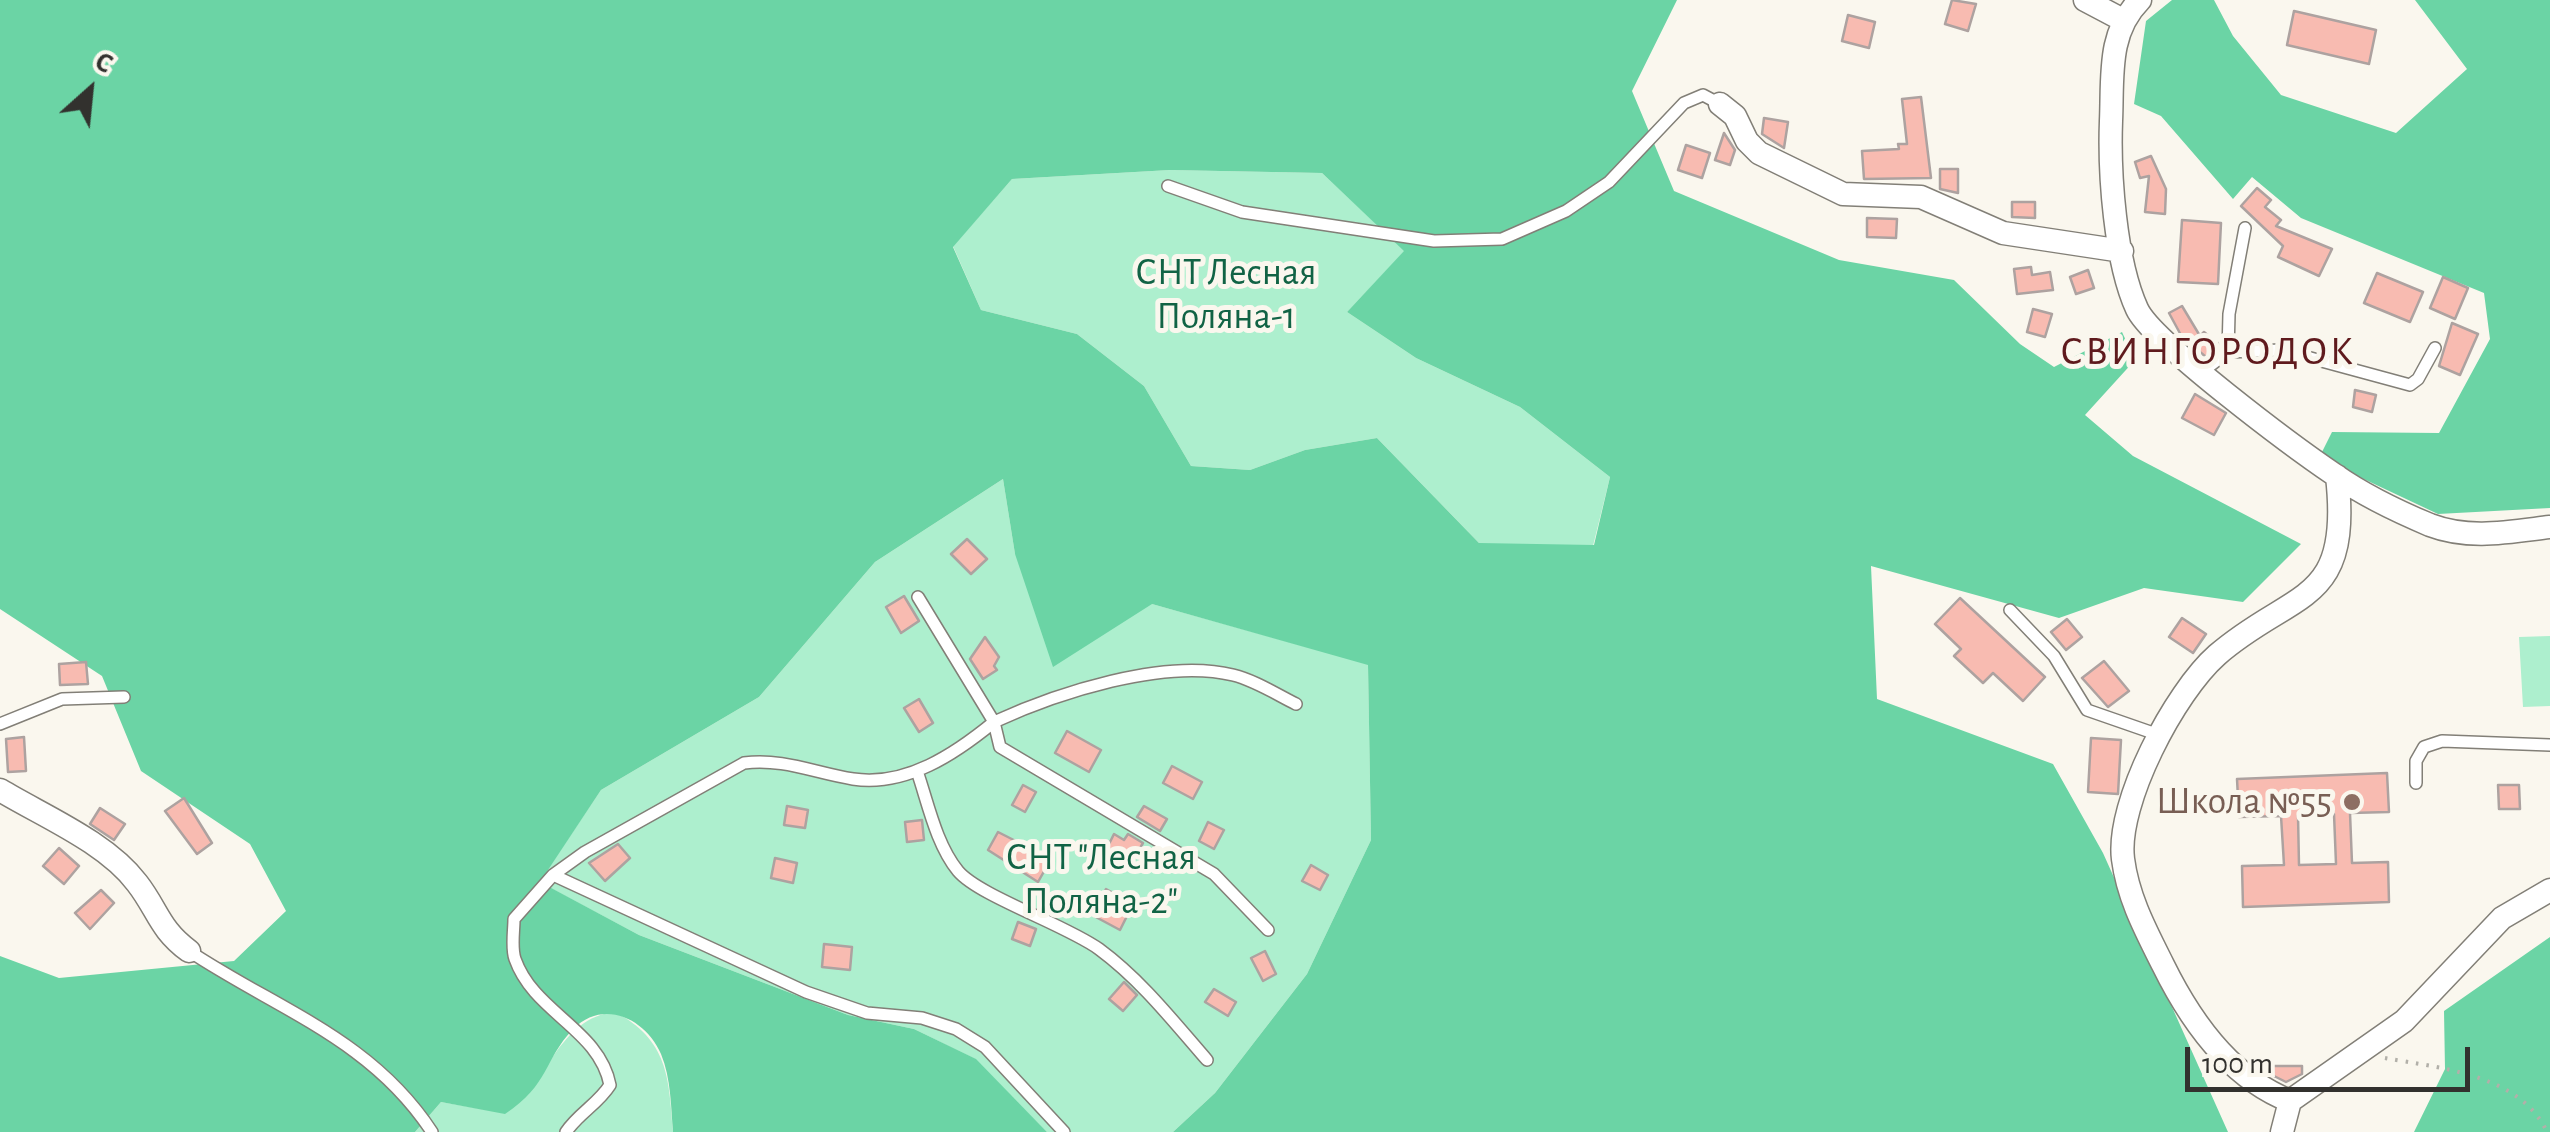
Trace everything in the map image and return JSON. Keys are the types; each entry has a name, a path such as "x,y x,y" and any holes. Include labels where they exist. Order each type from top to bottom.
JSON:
{"street":[{"path":"2085,0 2121,19"},
{"path":"2140,0 2121,19 2110,154 2122,251 2138,311 2174,351 2336,476 2430,524 2458,532 2488,535 2550,527"},
{"path":"1720,104 1735,116 1747,141 1759,153 1843,194 1921,198 2002,232 2122,251"},
{"path":"2290,1101 2239,1075 2177,994 2134,907 2122,856 2128,814 2159,735 2216,656 2312,594 2330,562 2341,516 2336,476"},
{"path":"0,790 98,850 137,882 166,934 188,952"},
{"path":"2282,1132 2290,1101 2404,1021 2502,918 2550,890"}],"lane":[{"path":"1168,186 1242,212 1434,242 1502,239 1566,211 1609,182 1684,103 1703,95 1720,104"},
{"path":"2228,352 2228,314 2245,228"},
{"path":"2202,372 2228,352 2281,350 2410,385 2418,379 2435,348"},
{"path":"918,597 994,722 1000,747 1214,874 1268,930"},
{"path":"2010,610 2054,656 2087,710 2159,735"},
{"path":"566,1132 575,1119 599,1102 610,1085 606,1063 592,1044 538,998 514,958 514,919 553,875 585,852 744,763 771,760 855,780 885,779 917,771 962,749 994,722 1084,688 1191,670 1234,675 1296,704"},
{"path":"0,724 62,699 124,697"},
{"path":"2416,783 2416,761 2424,747 2442,741 2550,745"},
{"path":"917,771 938,832 958,872 982,889 1032,910 1098,948 1146,990 1207,1060"},
{"path":"553,875 806,992 867,1013 922,1018 956,1029 985,1048 1064,1132"},
{"path":"188,952 250,992 315,1021 408,1096 432,1132"}],"path":[{"path":"2360,1054 2477,1076 2503,1090 2543,1123 2547,1132"},
{"path":"2543,1123 2550,1123"}],"green space":[{"path":"0,0 1677,0 1632,91 1674,191 1839,260 1954,280 2020,344 2054,367 2122,332 2135,360 2085,415 2133,456 2301,544 2243,602 2144,588 2059,618 1871,566 1877,699 2053,764 2103,853 2228,1132 1173,1132 1215,1093 1307,974 1371,840 1368,665 1152,604 1053,667 1015,554 1003,479 875,562 759,697 601,790 540,882 639,935 848,1015 914,1029 976,1059 1047,1132 673,1132 669,1083 661,1054 635,1023 611,1014 585,1020 573,1029 530,1093 505,1114 441,1102 415,1132 0,1132 0,956 59,978 234,961 286,911 250,844 141,771 102,676 0,609","holes":["1170,170 1322,173 1404,251 1347,312 1416,358 1520,407 1610,477 1594,545 1479,543 1377,438 1305,450 1250,470 1191,466 1144,386 1077,334 981,310 953,247 1012,179"]},
{"path":"2172,0 2214,0 2233,36 2281,95 2396,133 2467,69 2415,0 2550,0 2550,508 2438,514 2319,458 2332,432 2439,433 2490,339 2484,293 2301,218 2252,177 2233,199 2161,116 2134,104 2146,21"},
{"name":"СНТ Лесная Поляна-1","path":"1170,170 1322,173 1405,251 1347,312 1416,358 1520,407 1610,477 1593,546 1480,544 1377,438 1305,450 1250,470 1191,466 1144,386 1077,334 981,310 953,246 1012,179"},
{"name":"СНТ \"Лесная Поляна-2\"","path":"1003,479 1015,554 1152,604 1368,664 1371,840 1307,974 1215,1093 1173,1132 1047,1132 975,1059 914,1029 848,1015 639,935 539,882 601,790 759,697 875,562"},
{"path":"2550,636 2550,706 2523,707 2519,637"},
{"path":"2550,937 2550,1132 2414,1132 2445,1069 2444,1011"},
{"path":"615,1012 633,1023 656,1048 667,1077 673,1132 415,1132 441,1102 505,1113 580,1026"}],"building":[{"path":"1952,0 1976,4 1968,31 1945,24"},
{"path":"2294,11 2376,30 2369,64 2287,45"},
{"path":"1848,15 1875,22 1869,48 1842,41"},
{"path":"1921,97 1931,178 1864,179 1862,151 1899,149 1898,144 1907,144 1902,99"},
{"path":"1764,118 1788,122 1784,148 1762,134"},
{"path":"1724,133 1735,150 1730,165 1715,160"},
{"path":"1686,145 1710,153 1702,178 1678,170"},
{"path":"2151,156 2166,189 2165,214 2145,212 2149,176 2140,178 2135,162"},
{"path":"1940,169 1958,169 1958,193 1940,189"},
{"path":"2257,188 2271,200 2265,207 2281,220 2276,226 2332,249 2319,276 2278,257 2283,246 2241,206"},
{"path":"2012,202 2035,202 2035,218 2012,217"},
{"path":"1867,218 1897,219 1896,238 1867,237"},
{"path":"2182,220 2221,223 2218,284 2178,282"},
{"path":"2031,267 2032,275 2050,272 2053,290 2017,294 2014,269"},
{"path":"2088,270 2094,288 2076,294 2070,277"},
{"path":"2377,273 2423,292 2410,322 2364,303"},
{"path":"2443,277 2468,288 2455,319 2430,308"},
{"path":"2182,306 2200,336 2204,332 2219,344 2206,357 2182,337 2169,313"},
{"path":"2033,309 2052,314 2045,337 2027,332"},
{"path":"2452,323 2478,334 2460,375 2439,366"},
{"path":"2355,390 2376,395 2372,412 2353,407"},
{"path":"2195,394 2226,413 2214,435 2182,418"},
{"path":"967,539 987,559 971,574 951,554"},
{"path":"904,596 919,621 901,633 886,607"},
{"path":"1960,598 2045,677 2023,701 1993,673 1983,683 1954,656 1961,649 1935,624"},
{"path":"2182,618 2206,634 2193,653 2169,637"},
{"path":"2067,619 2082,637 2066,650 2051,632"},
{"path":"985,637 999,657 994,666 997,670 983,679 970,659"},
{"path":"2104,661 2129,691 2108,707 2082,678"},
{"path":"86,662 88,684 60,685 59,664"},
{"path":"919,699 933,723 919,732 904,708"},
{"path":"1067,731 1101,750 1089,772 1055,753"},
{"path":"24,737 26,771 8,772 6,739"},
{"path":"2091,738 2121,740 2118,794 2088,792"},
{"path":"1172,766 1202,782 1193,799 1163,783"},
{"path":"2387,773 2389,812 2350,813 2352,863 2388,862 2389,902 2243,907 2242,866 2284,865 2281,816 2239,817 2237,779","holes":["2334,814 2336,864 2299,865 2298,815"]},
{"path":"1023,785 1036,792 1025,812 1012,805"},
{"path":"2498,785 2519,785 2520,809 2499,809"},
{"path":"184,798 212,843 197,854 165,811"},
{"path":"787,806 808,810 805,828 784,825"},
{"path":"1144,806 1167,819 1160,831 1137,817"},
{"path":"100,808 125,824 114,840 90,824"},
{"path":"922,820 924,840 907,842 905,822"},
{"path":"1208,822 1224,830 1214,849 1199,841"},
{"path":"998,832 1051,859 1038,882 988,850"},
{"path":"1114,834 1124,840 1128,834 1143,843 1132,862 1107,848"},
{"path":"618,844 630,858 605,881 589,863"},
{"path":"59,848 79,866 64,884 43,866"},
{"path":"775,858 797,863 793,883 771,878"},
{"path":"1311,865 1328,875 1320,890 1302,881"},
{"path":"1106,889 1133,904 1120,930 1092,915"},
{"path":"101,890 114,903 90,929 75,913"},
{"path":"1018,922 1036,929 1030,946 1012,939"},
{"path":"824,944 852,947 850,970 822,967"},
{"path":"1265,951 1276,974 1263,981 1251,958"},
{"path":"1124,982 1137,995 1123,1011 1109,999"},
{"path":"1214,989 1236,1002 1228,1016 1205,1002"},
{"path":"2268,1066 2302,1066 2302,1074 2286,1082 2268,1073"}],"place":[{"name":"Школа №55","path":"2352,802"}],"district":[{"name":"СВИНГОРОДОК","path":"2208,352"}]}
